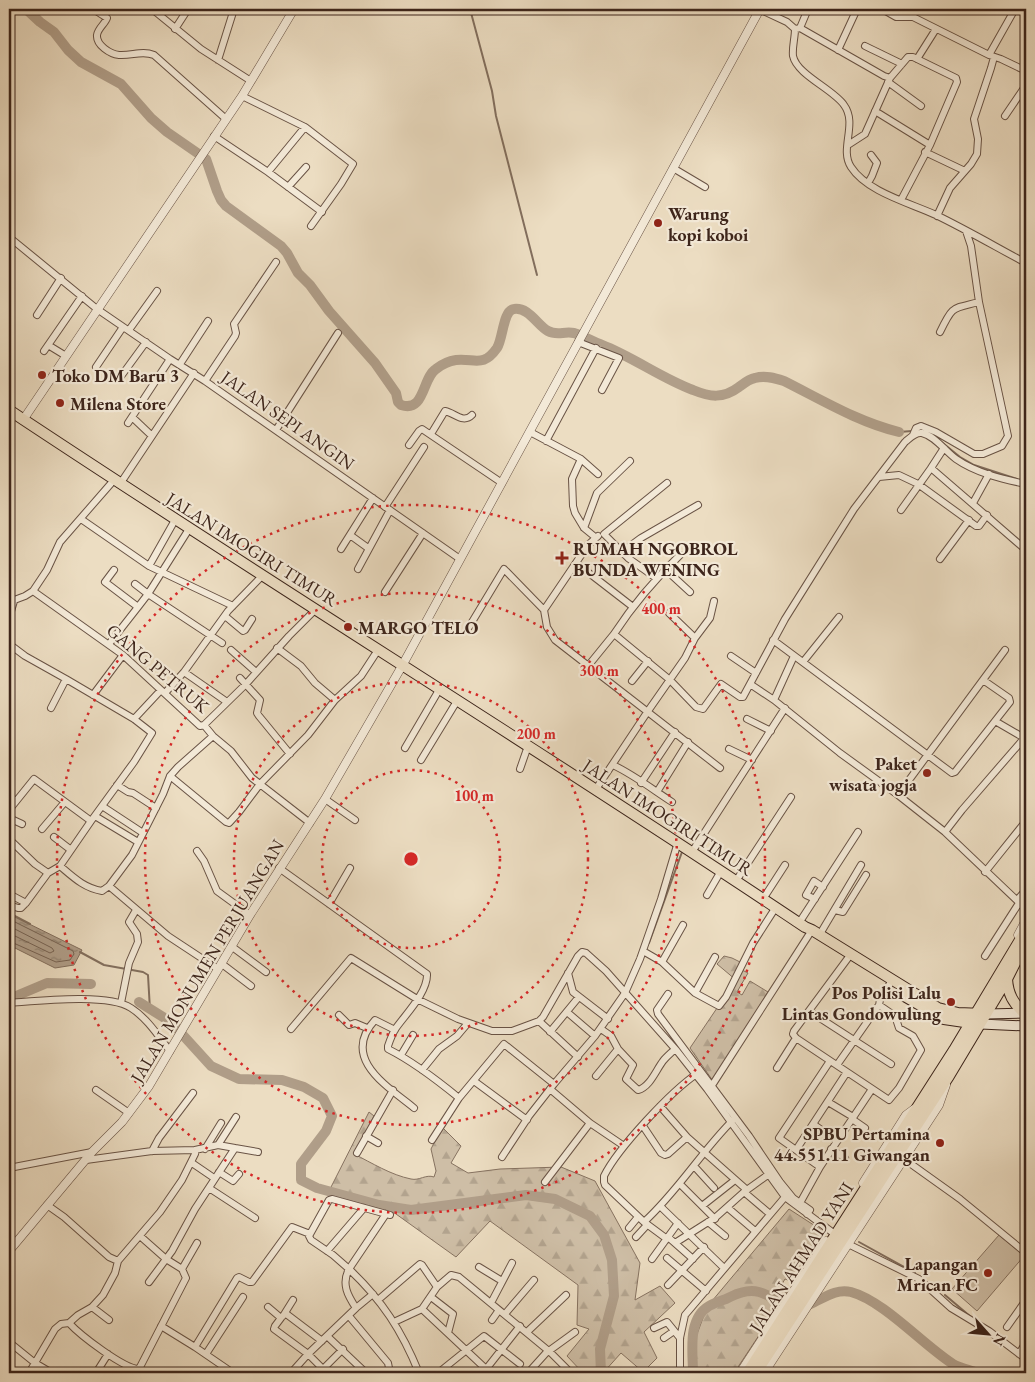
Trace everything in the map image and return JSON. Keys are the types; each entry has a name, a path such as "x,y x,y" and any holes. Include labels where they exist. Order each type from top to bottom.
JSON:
{"main road":[{"name":"JALAN IMOGIRI TIMUR","path":"9,410 175,520 596,789 944,1019 976,1024 1026,1026"},
{"name":"JALAN AHMAD YANI","path":"982,1014 996,981 1026,930"},
{"name":"JALAN AHMAD YANI","path":"879,1175 949,1076 982,1014 1007,980 1022,955 1026,941"},
{"path":"1007,980 1011,998 1016,1007 1025,1013"},
{"name":"JALAN IMOGIRI TIMUR","path":"890,983 938,1008 982,1014 1025,1013"},
{"name":"JALAN AHMAD YANI","path":"747,1373 818,1271 879,1175 920,1104 976,1024"},
{"name":"JALAN AHMAD YANI","path":"756,1373 781,1326"}],"street":[{"path":"152,9 201,49 251,81"},
{"path":"175,29 188,9"},
{"path":"218,60 234,9"},
{"path":"23,420 242,96 294,9"},
{"path":"760,9 884,76 921,106"},
{"name":"JALAN MONUMEN PERJUANGAN","path":"9,1251 92,1152 129,1113 149,1086 250,915 325,799 402,666 760,9"},
{"path":"808,9 798,28 793,52 796,63 810,77 839,98 845,106 850,125 847,156 850,166 868,183 900,200 937,216 1026,263"},
{"path":"838,50 857,9"},
{"path":"882,9 896,16 913,17 1026,72"},
{"path":"937,216 950,188 966,171 977,154 978,139 974,119 992,68 991,56 1015,9"},
{"path":"98,10 107,19 97,34 101,46 117,55 144,52 154,55 226,118"},
{"path":"917,59 936,28"},
{"path":"865,46 902,64"},
{"path":"848,145 865,134 889,80 908,57 917,59 952,76 957,81 930,144 900,200"},
{"path":"1005,116 1026,85"},
{"path":"242,96 305,127 353,164 312,226"},
{"path":"875,111 930,144"},
{"path":"268,172 305,127"},
{"path":"214,136 268,172 322,212"},
{"path":"926,152 966,171"},
{"path":"868,183 877,164 871,155"},
{"path":"288,187 306,167"},
{"path":"673,168 705,187"},
{"path":"614,634 670,680 696,707 703,709 721,684 741,698 773,640 854,508 904,442 921,426 930,429 974,454 983,454 1002,446 1008,434 1006,422 979,302 971,246 966,231"},
{"name":"JALAN SEPI ANGIN","path":"9,237 97,309 170,359 194,373 460,559"},
{"path":"205,381 235,336 234,324 276,262"},
{"path":"37,315 61,278"},
{"path":"96,367 156,292"},
{"path":"66,356 46,348 82,296"},
{"path":"940,332 949,314 957,307 979,302"},
{"path":"180,364 208,321"},
{"path":"276,430 338,333"},
{"path":"119,379 146,342"},
{"path":"579,342 618,358 602,390"},
{"path":"546,440 595,348"},
{"path":"152,436 130,420 170,359"},
{"path":"9,618 12,601 34,591 47,570 60,542 117,482 152,436 194,373"},
{"path":"431,434 445,411 462,419 468,419 472,415"},
{"path":"409,445 420,430 431,434 502,482"},
{"path":"530,432 581,459 598,474"},
{"path":"914,433 927,435 960,461 989,474 1026,484"},
{"path":"358,569 387,508 424,447"},
{"path":"901,510 944,448"},
{"path":"581,459 572,479 574,514 584,528 595,537"},
{"path":"584,528 597,493 630,461"},
{"path":"931,468 1026,550"},
{"path":"973,503 989,474"},
{"path":"879,477 899,475 918,484 978,526 987,515"},
{"path":"544,610 591,540 604,534 667,483"},
{"path":"341,550 373,498"},
{"path":"622,552 641,538 698,505"},
{"path":"81,519 162,574 233,606"},
{"path":"149,566 175,520"},
{"path":"940,559 969,520"},
{"path":"109,644 148,594 190,529"},
{"path":"385,592 423,533"},
{"path":"604,534 622,552 656,578"},
{"path":"350,535 368,548"},
{"path":"588,666 656,578 680,555"},
{"path":"576,563 633,607"},
{"path":"468,627 503,569 544,610 548,627 554,640 720,768"},
{"path":"665,569 690,592"},
{"path":"114,570 105,582 138,607"},
{"path":"134,719 184,672 233,606 263,575"},
{"path":"135,584 222,642"},
{"name":"GANG PETRUK","path":"34,591 124,655 199,725 204,725 246,684 277,648 316,609"},
{"path":"596,789 689,653 695,638 710,618 714,601"},
{"path":"669,613 695,638"},
{"path":"225,616 242,631 245,630 252,619"},
{"path":"803,662 839,617"},
{"path":"773,640 926,755 953,773 1010,700 983,680"},
{"path":"9,644 25,656 134,719 152,733 60,866 48,873 21,908 9,904"},
{"path":"277,648 301,666 315,683 335,700"},
{"path":"231,650 256,672"},
{"path":"170,776 227,823 239,812 260,784 308,735 335,700 362,676 378,650"},
{"path":"898,795 1005,650"},
{"path":"94,695 124,655"},
{"path":"731,656 756,673"},
{"path":"774,700 794,656"},
{"path":"632,680 648,661"},
{"path":"184,672 227,702"},
{"path":"240,678 260,700 258,716 290,754"},
{"path":"51,708 66,679"},
{"path":"750,684 785,708 840,753 898,795 944,832 1026,909"},
{"path":"405,748 439,690"},
{"path":"420,760 457,701"},
{"path":"502,1157 552,1087 601,1029 625,993 686,848 752,760 785,708"},
{"path":"747,719 771,731"},
{"path":"944,832 1026,738 995,721"},
{"path":"204,725 213,736 231,751 252,778 310,823"},
{"path":"641,783 675,732"},
{"path":"60,866 80,882 93,889 102,891 110,886 132,855 170,776 213,736"},
{"path":"657,792 688,742"},
{"path":"520,769 528,746"},
{"path":"729,749 752,760"},
{"path":"612,765 634,776 641,783 672,802"},
{"path":"9,810 34,779 64,803 138,842"},
{"path":"117,785 156,808"},
{"path":"9,795 15,801"},
{"path":"736,881 791,797"},
{"path":"325,799 355,820"},
{"path":"42,830 64,803"},
{"path":"102,806 143,833"},
{"path":"9,818 22,824"},
{"path":"986,872 1026,821"},
{"path":"709,1088 809,929 815,899 858,832"},
{"path":"54,837 70,850"},
{"path":"9,839 35,864 48,873"},
{"path":"197,851 204,861 217,891 250,915"},
{"path":"763,899 785,865"},
{"path":"809,929 835,910 861,865"},
{"path":"279,868 427,974 426,982 417,999 394,1030 388,1048 401,1055 459,1098"},
{"path":"329,904 350,868"},
{"path":"706,895 721,871"},
{"path":"835,910 843,912 866,875"},
{"path":"815,899 806,895 814,881 823,886"},
{"path":"110,886 168,936 251,986"},
{"path":"985,956 1026,890"},
{"path":"9,894 26,903"},
{"path":"643,951 662,962 695,994 719,1006 726,997 753,944 776,907"},
{"path":"121,1003 129,963 138,942 138,934 129,922 136,910"},
{"path":"996,981 1001,962 1026,920"},
{"path":"662,962 683,926"},
{"path":"231,946 266,972"},
{"path":"292,1029 351,958 417,999 468,1023 492,1031 512,1031 538,1021 549,1008 578,956 582,952 586,953 606,971 625,993 660,1024 780,1182 808,1213"},
{"path":"849,957 794,1031 796,1038 889,1100 899,1088 922,1050 913,1036 899,1028 895,1016 879,1005"},
{"path":"695,994 715,958"},
{"path":"568,973 571,990 578,998 608,1019"},
{"path":"837,1065 879,1005 890,983"},
{"path":"660,1024 657,1010 668,994"},
{"path":"550,1032 578,998"},
{"path":"9,1003 84,1000 121,1003 133,1009 170,1051"},
{"path":"810,1011 891,1064"},
{"path":"567,1012 595,1036"},
{"path":"339,1015 349,1024 354,1023 368,1028"},
{"path":"394,1030 376,1020 368,1028 362,1050 364,1058 377,1078 414,1108"},
{"path":"538,1021 578,1057"},
{"path":"422,1070 439,1049 457,1036 468,1023"},
{"path":"601,1029 611,1036 618,1049 633,1065 626,1078 640,1090 657,1073 664,1060 678,1050"},
{"path":"432,1140 459,1098 504,1044 512,1031"},
{"path":"401,1055 413,1035"},
{"path":"777,1068 796,1038"},
{"path":"504,1044 590,1123 624,1146"},
{"path":"596,1076 618,1049"},
{"path":"820,1167 779,1138 830,1061"},
{"path":"796,1150 847,1072"},
{"path":"693,1259 675,1243 646,1223 604,1182 607,1169 624,1146 660,1106 698,1073"},
{"path":"818,1271 848,1244 939,1105 949,1076"},
{"path":"474,1081 527,1120"},
{"path":"800,1203 820,1167 872,1089"},
{"path":"96,1090 129,1113"},
{"path":"357,1153 393,1090"},
{"path":"152,1151 159,1138 193,1092"},
{"path":"828,1102 865,1128"},
{"path":"818,1271 832,1232 906,1115 920,1104"},
{"path":"660,1106 687,1137 770,1214"},
{"path":"218,1145 236,1117"},
{"path":"636,1238 646,1223 680,1184 703,1152 733,1120"},
{"path":"733,1120 785,1197 832,1232"},
{"path":"205,1149 221,1123"},
{"path":"545,1182 590,1123"},
{"path":"813,1124 837,1141"},
{"path":"642,1126 661,1153 665,1155 687,1137"},
{"path":"366,1136 378,1143"},
{"path":"86,1160 152,1151 205,1149 218,1145 258,1152"},
{"path":"149,1282 166,1259 214,1178 235,1148"},
{"path":"832,1149 845,1158"},
{"path":"29,1373 55,1329 61,1324 69,1323 92,1307 103,1295 115,1273 118,1261 160,1212 192,1163 195,1150"},
{"path":"9,1168 92,1152"},
{"path":"904,1159 960,1199 1026,1253"},
{"path":"192,1163 214,1178"},
{"path":"694,1166 714,1188"},
{"path":"219,1172 233,1181 239,1174"},
{"path":"675,1243 715,1219 746,1191 769,1174"},
{"path":"702,1206 735,1180"},
{"path":"680,1184 715,1219"},
{"path":"209,1188 255,1218"},
{"path":"680,1373 680,1338 685,1315 785,1197"},
{"path":"356,1308 347,1294 346,1279 350,1269 388,1214 331,1199 310,1234 311,1240 350,1269 378,1300 394,1322 419,1373"},
{"path":"47,1205 64,1217 102,1252 118,1261"},
{"path":"661,1206 724,1268"},
{"path":"327,1251 364,1208"},
{"path":"728,1208 755,1231"},
{"path":"629,1228 638,1216"},
{"path":"708,1222 725,1236"},
{"path":"652,1259 678,1224"},
{"path":"195,1347 237,1278 252,1282 292,1227 310,1234"},
{"path":"69,1323 129,1370 141,1367 186,1278 182,1269 166,1259 140,1236"},
{"path":"182,1269 198,1243"},
{"path":"848,1244 919,1279 951,1308 989,1331 1026,1359"},
{"path":"668,1285 704,1247"},
{"path":"667,1258 706,1290"},
{"path":"491,1303 512,1263"},
{"path":"378,1300 420,1264 438,1287"},
{"path":"479,1267 502,1281"},
{"path":"394,1322 422,1309 438,1287 451,1275 455,1275 520,1326 571,1373"},
{"path":"505,1314 534,1280"},
{"path":"740,1373 781,1326 811,1281"},
{"path":"291,1373 308,1354 373,1294"},
{"path":"527,1332 566,1295"},
{"path":"431,1297 453,1314 448,1333"},
{"path":"206,1354 243,1298"},
{"path":"293,1300 274,1329 308,1354 325,1371 343,1349"},
{"path":"1007,1326 1024,1308 1026,1300"},
{"path":"92,1307 109,1320"},
{"path":"268,1307 322,1341"},
{"path":"422,1309 466,1349 485,1371 520,1326"},
{"path":"492,1320 499,1310"},
{"path":"349,1316 388,1363 390,1373"},
{"path":"654,1328 667,1322 680,1338"},
{"path":"161,1326 233,1373"},
{"path":"764,1373 781,1326"},
{"path":"664,1338 674,1331"},
{"path":"529,1373 550,1352 575,1332"},
{"path":"327,1336 343,1349 366,1373"},
{"path":"438,1373 484,1336 520,1364"},
{"path":"9,1342 34,1363 52,1373"},
{"path":"1019,1354 1026,1342"},
{"path":"96,1373 108,1354"}],"green space":[{"path":"724,956 744,964 742,970 748,973 737,992 742,995 750,981 768,992 713,1081 690,1048 736,980 717,964"},
{"path":"369,1112 374,1116 354,1154 396,1175 414,1179 428,1176 434,1177 436,1171 431,1149 442,1127 461,1146 451,1163 468,1173 500,1169 561,1167 595,1181 640,1263 635,1300 660,1286 675,1303 644,1332 657,1358 643,1372 621,1353 603,1373 583,1373 567,1356 589,1329 577,1325 578,1285 490,1221 456,1257 382,1204 329,1191"},
{"path":"789,1209 826,1233 793,1282 785,1279 779,1289 787,1293 734,1373 693,1373 693,1345 707,1307"},
{"name":"Lapangan Mrican FC","path":"999,1235 1024,1256 977,1311 952,1289"}],"water":[{"path":"9,914 82,950 74,965 55,968 9,945"}],"waterway":[{"path":"26,9 54,32 68,50 81,62 121,84 151,118 167,132 206,159 221,200 226,206 281,246 298,273 375,363 396,393 398,402 401,405 409,406 415,404 431,373 443,365 456,360 483,360 492,354 499,344 505,319 510,311 519,309 548,331 554,333 574,333 625,355 670,380 699,392 716,396 722,395 753,379 762,377 774,378 784,381 855,416 899,432"},
{"path":"470,9 537,275"},
{"path":"899,432 912,431"},
{"path":"939,440 960,457 974,465 1017,479"},
{"path":"649,943 682,852"},
{"path":"9,913 30,924"},
{"path":"80,952 104,965 143,972 148,975 150,1010"},
{"path":"9,999 47,983 91,984"},
{"path":"139,1002 171,1022 211,1066 239,1079 282,1080 304,1087 323,1098 332,1116 326,1131 301,1164 301,1180 317,1188 379,1205 411,1210 526,1195 555,1199 590,1216 604,1235 612,1260 614,1296 600,1349 601,1373"},
{"path":"859,1242 915,1273"},
{"path":"693,1373 692,1346 697,1319 709,1306 750,1291 759,1292 787,1305 797,1307 811,1304 836,1292 851,1292 877,1304 953,1364 978,1373"},
{"path":"945,1295 971,1317"}],"place":[{"name":"Warung kopi koboi","path":"658,223"},
{"name":"Toko DM Baru 3","path":"42,375"},
{"name":"Milena Store","path":"60,403"},
{"name":"RUMAH NGOBROL BUNDA WENING","path":"562,558"},
{"name":"MARGO TELO","path":"348,627"},
{"name":"Paket wisata jogja","path":"927,773"},
{"name":"Pos Polisi Lalu Lintas Gondowulung","path":"951,1002"},
{"name":"SPBU Pertamina 44.551.11 Giwangan","path":"940,1143"},
{"name":"Lapangan Mrican FC","path":"988,1273"}]}
